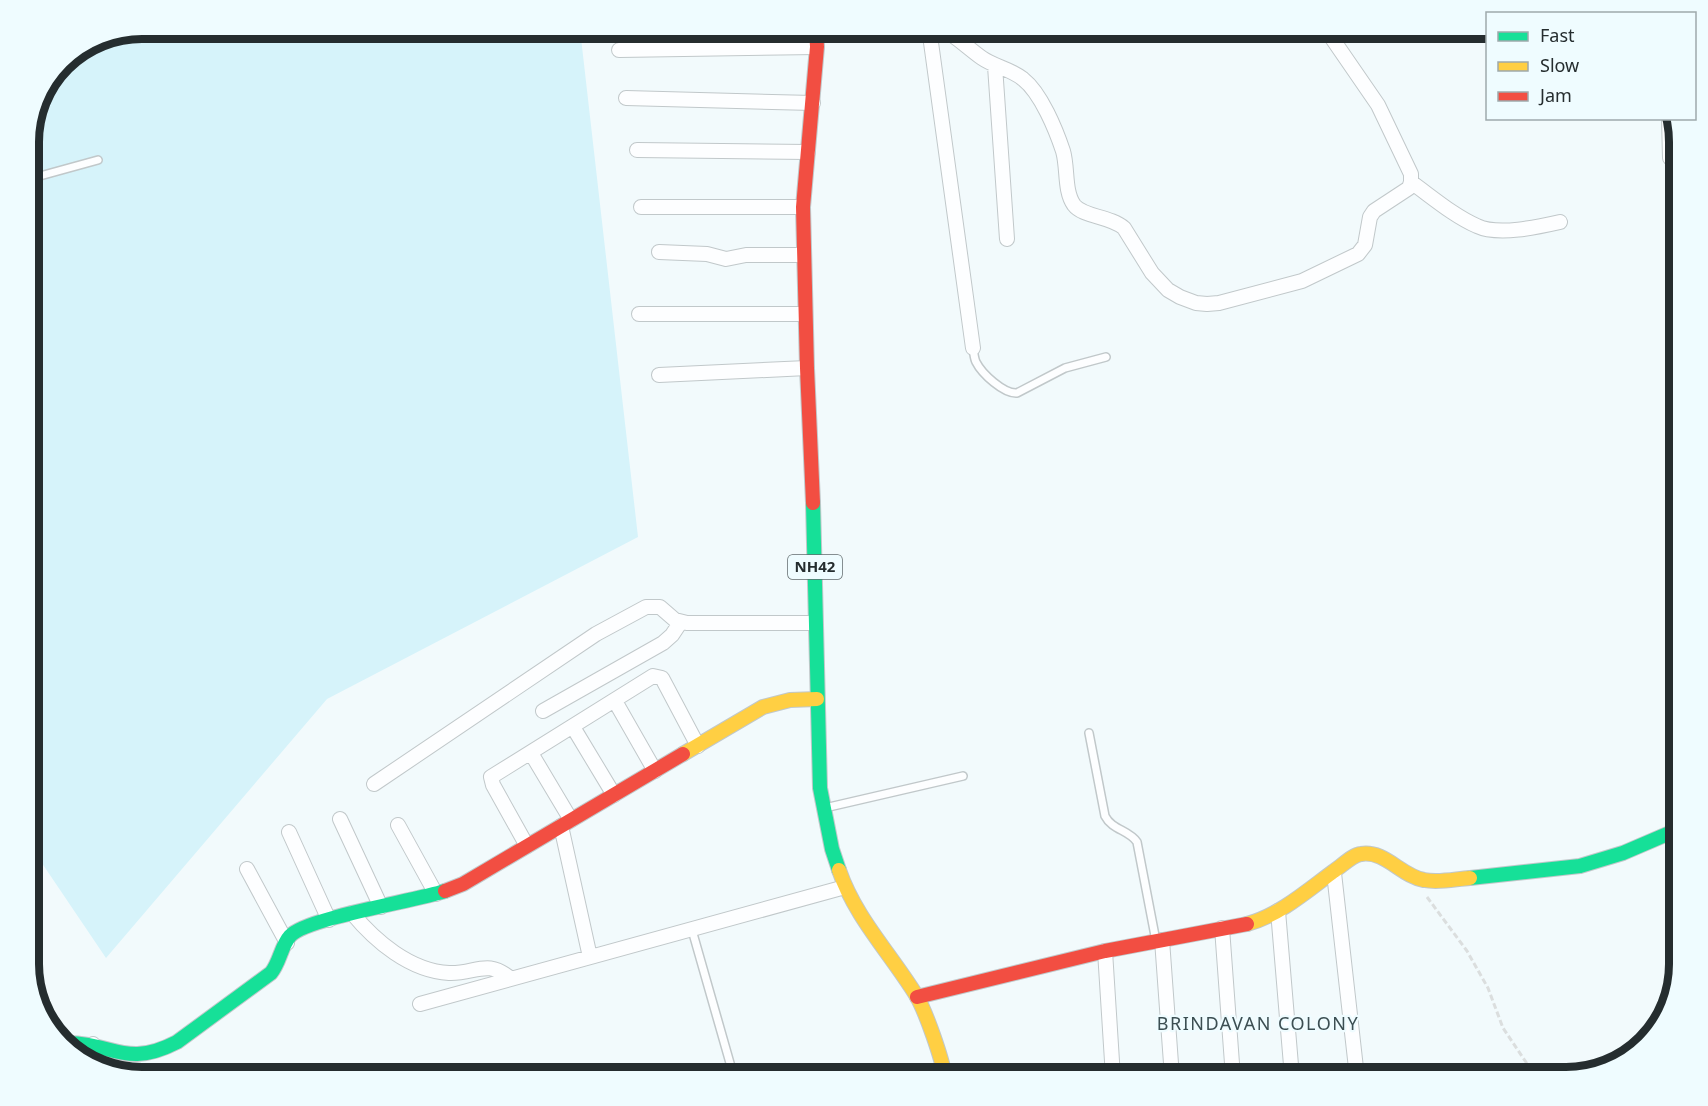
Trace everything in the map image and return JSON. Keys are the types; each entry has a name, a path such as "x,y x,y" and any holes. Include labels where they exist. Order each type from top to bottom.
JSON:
{"main road":[{"name":"NH42","path":"817,39 803,207 803,255 814,514 820,788 832,849 845,887 852,902 917,997 943,1067"},
{"path":"76,1042 93,1044 127,1055 143,1055 162,1050 177,1042 271,973 282,958 288,938 295,933 352,913 436,894 463,884 779,700 817,699"},
{"path":"917,997 1105,951 1250,923 1278,911 1358,854 1367,852 1374,853 1412,876 1423,880 1439,880 1580,866 1601,861 1669,833"}],"street":[{"path":"931,39 973,348"},
{"path":"957,39 995,66 1023,79 1037,97 1058,135 1074,205 1079,210 1118,223 1124,228 1158,281 1180,297 1196,303 1208,304 1302,281 1358,254 1365,245 1370,218 1374,211 1405,193 1412,182 1411,174 1378,105 1333,39"},
{"path":"619,50 818,47"},
{"path":"995,66 1007,239"},
{"path":"626,98 813,103"},
{"path":"637,150 808,152"},
{"path":"1412,182 1459,216 1486,229 1501,230 1560,222"},
{"path":"641,207 803,207"},
{"path":"659,252 707,254 726,259 746,255 803,255"},
{"path":"639,314 805,314"},
{"path":"659,375 807,368"},
{"path":"374,783 596,634 646,607 660,607 681,623 815,622"},
{"path":"543,711 663,643 681,623"},
{"path":"527,846 491,779 493,775 653,676 662,678 699,746"},
{"path":"615,701 655,771"},
{"path":"573,727 614,795"},
{"path":"531,753 566,823 590,957"},
{"path":"340,819 381,907"},
{"path":"398,825 436,894"},
{"path":"289,832 329,920"},
{"path":"247,869 287,943"},
{"path":"1334,873 1356,1067"},
{"path":"420,1004 845,887"},
{"path":"1278,911 1291,1067"},
{"path":"352,913 369,934 417,964 449,973 492,968 502,971 511,979"},
{"path":"1222,928 1232,1067"},
{"path":"1159,940 1171,1067"},
{"path":"1105,951 1112,1067"},
{"path":"93,1044 96,1056"}],"lane":[{"path":"39,176 98,160"},
{"path":"973,348 977,364 1002,390 1010,394 1017,393 1065,368 1106,357"},
{"path":"1089,734 1105,816 1108,823 1133,836 1137,842 1159,940"},
{"path":"824,808 963,776"},
{"path":"692,930 731,1067"}],"path":[{"path":"1412,876 1467,951 1488,988 1503,1028 1529,1067"}],"shaded area":[{"path":"142,39 581,39 638,537 327,699 106,958 39,859 39,135 50,96 60,79 74,65 90,53 122,41"}],"traffic: fast":[{"path":"813,503 820,788 832,849 839,870"},
{"path":"1470,878 1580,866 1623,853 1669,833"},
{"path":"77,1044 131,1054 159,1050 177,1042 271,973 287,940 300,929 338,916 445,891"}],"traffic: slow":[{"path":"683,754 763,707 790,700 817,699"},
{"path":"1247,924 1282,909 1351,858 1361,854 1378,856 1408,874 1424,880 1470,878"},
{"path":"839,870 854,903 916,995 929,1023 942,1067"}],"traffic: jam":[{"path":"813,503 803,207 817,39"},
{"path":"445,891 463,884 683,754"},
{"path":"917,997 1105,951 1247,924"}],"district":[{"name":"BRINDAVAN COLONY","path":"1258,1024"}]}
